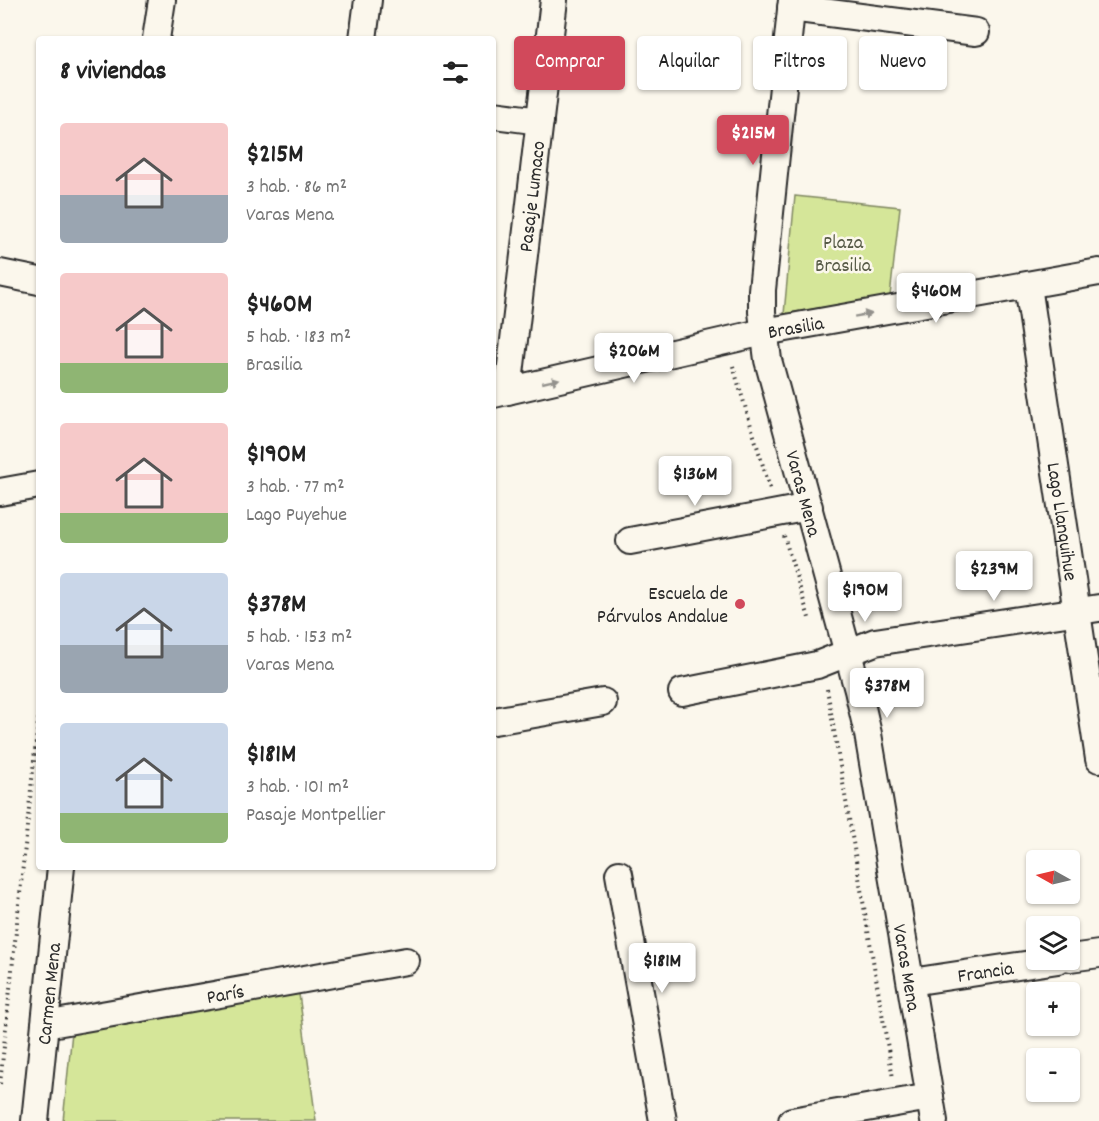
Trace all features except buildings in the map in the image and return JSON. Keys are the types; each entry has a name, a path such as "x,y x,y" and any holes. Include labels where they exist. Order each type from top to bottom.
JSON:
{"street":[{"path":"156,36 162,0"},
{"path":"363,36 368,0"},
{"name":"Pasaje Lumaco","path":"501,392 540,121 554,0"},
{"path":"791,4 976,32"},
{"name":"Varas Mena","path":"791,4 762,290 764,332 768,360 849,653 868,734 932,1109"},
{"path":"496,115 540,121"},
{"name":"Brasilia","path":"501,392 764,332 1099,272"},
{"path":"0,273 36,280"},
{"name":"Lago Llanquihue","path":"1028,286 1088,610 1099,759"},
{"path":"0,492 36,486"},
{"path":"630,541 809,507"},
{"path":"682,693 822,663 875,642 1088,610"},
{"path":"496,720 603,702"},
{"name":"Carmen Mena","path":"35,1121 61,870"},
{"path":"619,874 663,1121"},
{"path":"1080,957 1099,954"},
{"name":"París","path":"45,1025 406,961"},
{"name":"Francia","path":"911,982 1026,965"},
{"path":"792,1121 897,1103 932,1109"}],"path":[{"path":"734,366 809,620"},
{"path":"822,663 897,1103"},
{"path":"0,1084 36,742"}],"green space":[{"name":"Plaza Brasilia","path":"795,196 900,207 890,296 784,314"},
{"path":"299,994 316,1121 63,1121 72,1032"}],"place":[{"name":"Escuela de Párvulos Andalue","path":"740,604"}]}
